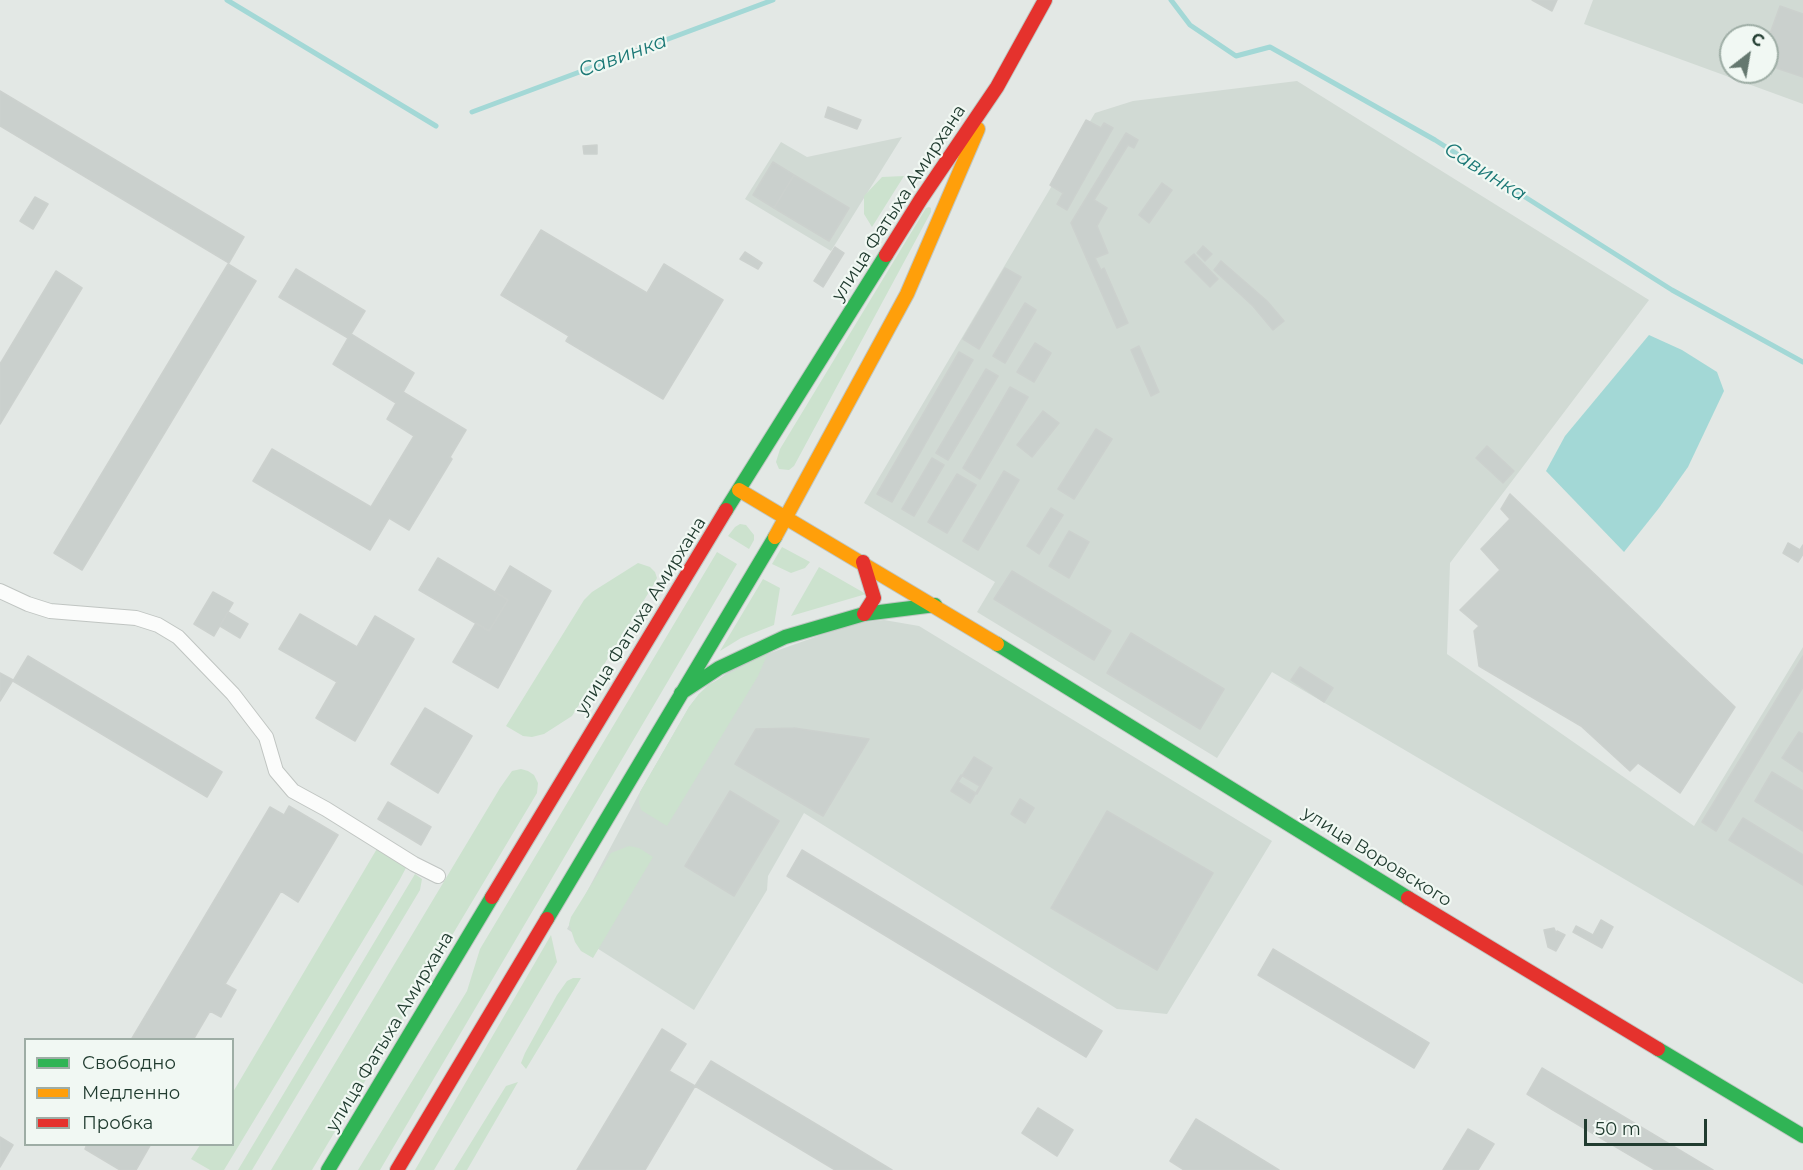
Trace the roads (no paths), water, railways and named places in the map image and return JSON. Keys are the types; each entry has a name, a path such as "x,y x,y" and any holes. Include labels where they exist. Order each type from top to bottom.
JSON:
{"main road":[{"name":"улица Фатыха Амирхана","path":"328,1170 739,490 921,199 997,87 1045,0"},
{"name":"улица Фатыха Амирхана","path":"397,1170 787,517 907,294 997,87"},
{"name":"улица Воровского","path":"739,490 935,605 1527,971 1803,1136"},
{"path":"863,562 874,598 864,614"},
{"path":"681,693 719,668 785,637 864,614 935,605"}],"street":[{"path":"0,591 50,611 136,618 158,625 178,637 233,694 266,737 276,771 293,791 438,876"}],"water":[{"path":"1649,335 1682,350 1717,372 1724,391 1688,467 1624,552 1546,471 1565,436"}],"waterway":[{"name":"Савинка","path":"227,0 436,126"},
{"name":"Савинка","path":"472,112 773,0"},
{"name":"Савинка","path":"1171,0 1190,25 1236,56 1270,47 1435,140 1672,290 1803,362"}]}
